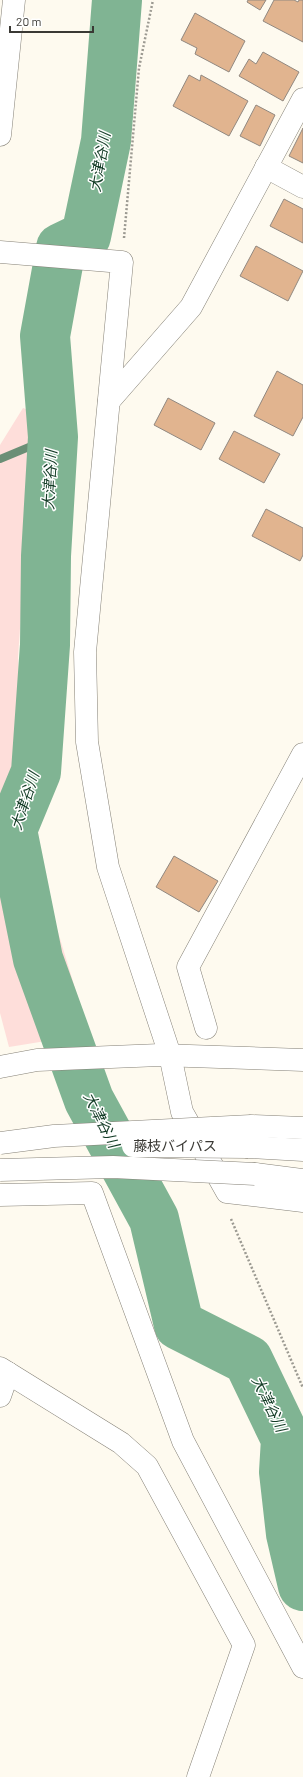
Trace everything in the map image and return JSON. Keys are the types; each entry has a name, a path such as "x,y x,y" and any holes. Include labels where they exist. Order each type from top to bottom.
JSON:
{"main road":[{"path":"0,135 14,0"},
{"path":"109,401 191,307 303,99"},
{"path":"266,167 303,187"},
{"path":"0,252 122,262 85,652 87,742 108,867 182,1112 227,1192 303,1201"},
{"path":"206,1028 188,967 303,754"},
{"path":"0,1067 37,1060 165,1055 303,1060"},
{"path":"0,1143 54,1136 249,1136 303,1128"},
{"name":"藤枝バイパス","path":"0,1153 249,1136 303,1150"},
{"path":"0,1170 113,1167 255,1174 303,1180"},
{"path":"0,1195 92,1193 183,1441 303,1667"},
{"path":"0,1396 4,1370 121,1442 147,1466 244,1645 198,1777"}],"path":[{"path":"122,262 139,68 153,0"},
{"path":"228,1211 303,1388"}],"shaded area":[{"path":"23,408 40,414 31,471 18,657 24,805 47,896 89,1034 9,1047 0,1013 0,445"}],"building":[{"path":"248,0 266,0 260,10 247,2"},
{"path":"274,0 294,0 298,2 299,0 303,0 303,42 263,21"},
{"path":"195,13 245,41 229,72 195,54 197,48 181,40"},
{"path":"263,52 299,72 283,101 239,76 249,59 256,64"},
{"path":"189,75 200,81 201,75 248,101 229,136 173,106"},
{"path":"256,105 275,115 260,146 240,136"},
{"path":"303,128 303,163 289,156"},
{"path":"284,199 303,209 303,243 270,226"},
{"path":"256,246 303,271 288,301 240,276"},
{"path":"277,371 303,385 303,417 293,436 254,416"},
{"path":"168,398 215,423 201,450 154,425"},
{"path":"234,431 280,454 264,483 219,459"},
{"path":"266,509 303,528 303,555 300,561 252,536"},
{"path":"174,856 218,881 199,912 156,887"}],"waterway":[{"name":"大津谷川","path":"117,0 106,141 86,236 61,248 45,336 53,437 46,556 45,645 36,772 12,830 38,959 89,1100 154,1219 179,1325 248,1360 286,1439 284,1472 291,1534 303,1586"},
{"path":"0,459 53,437"}]}
